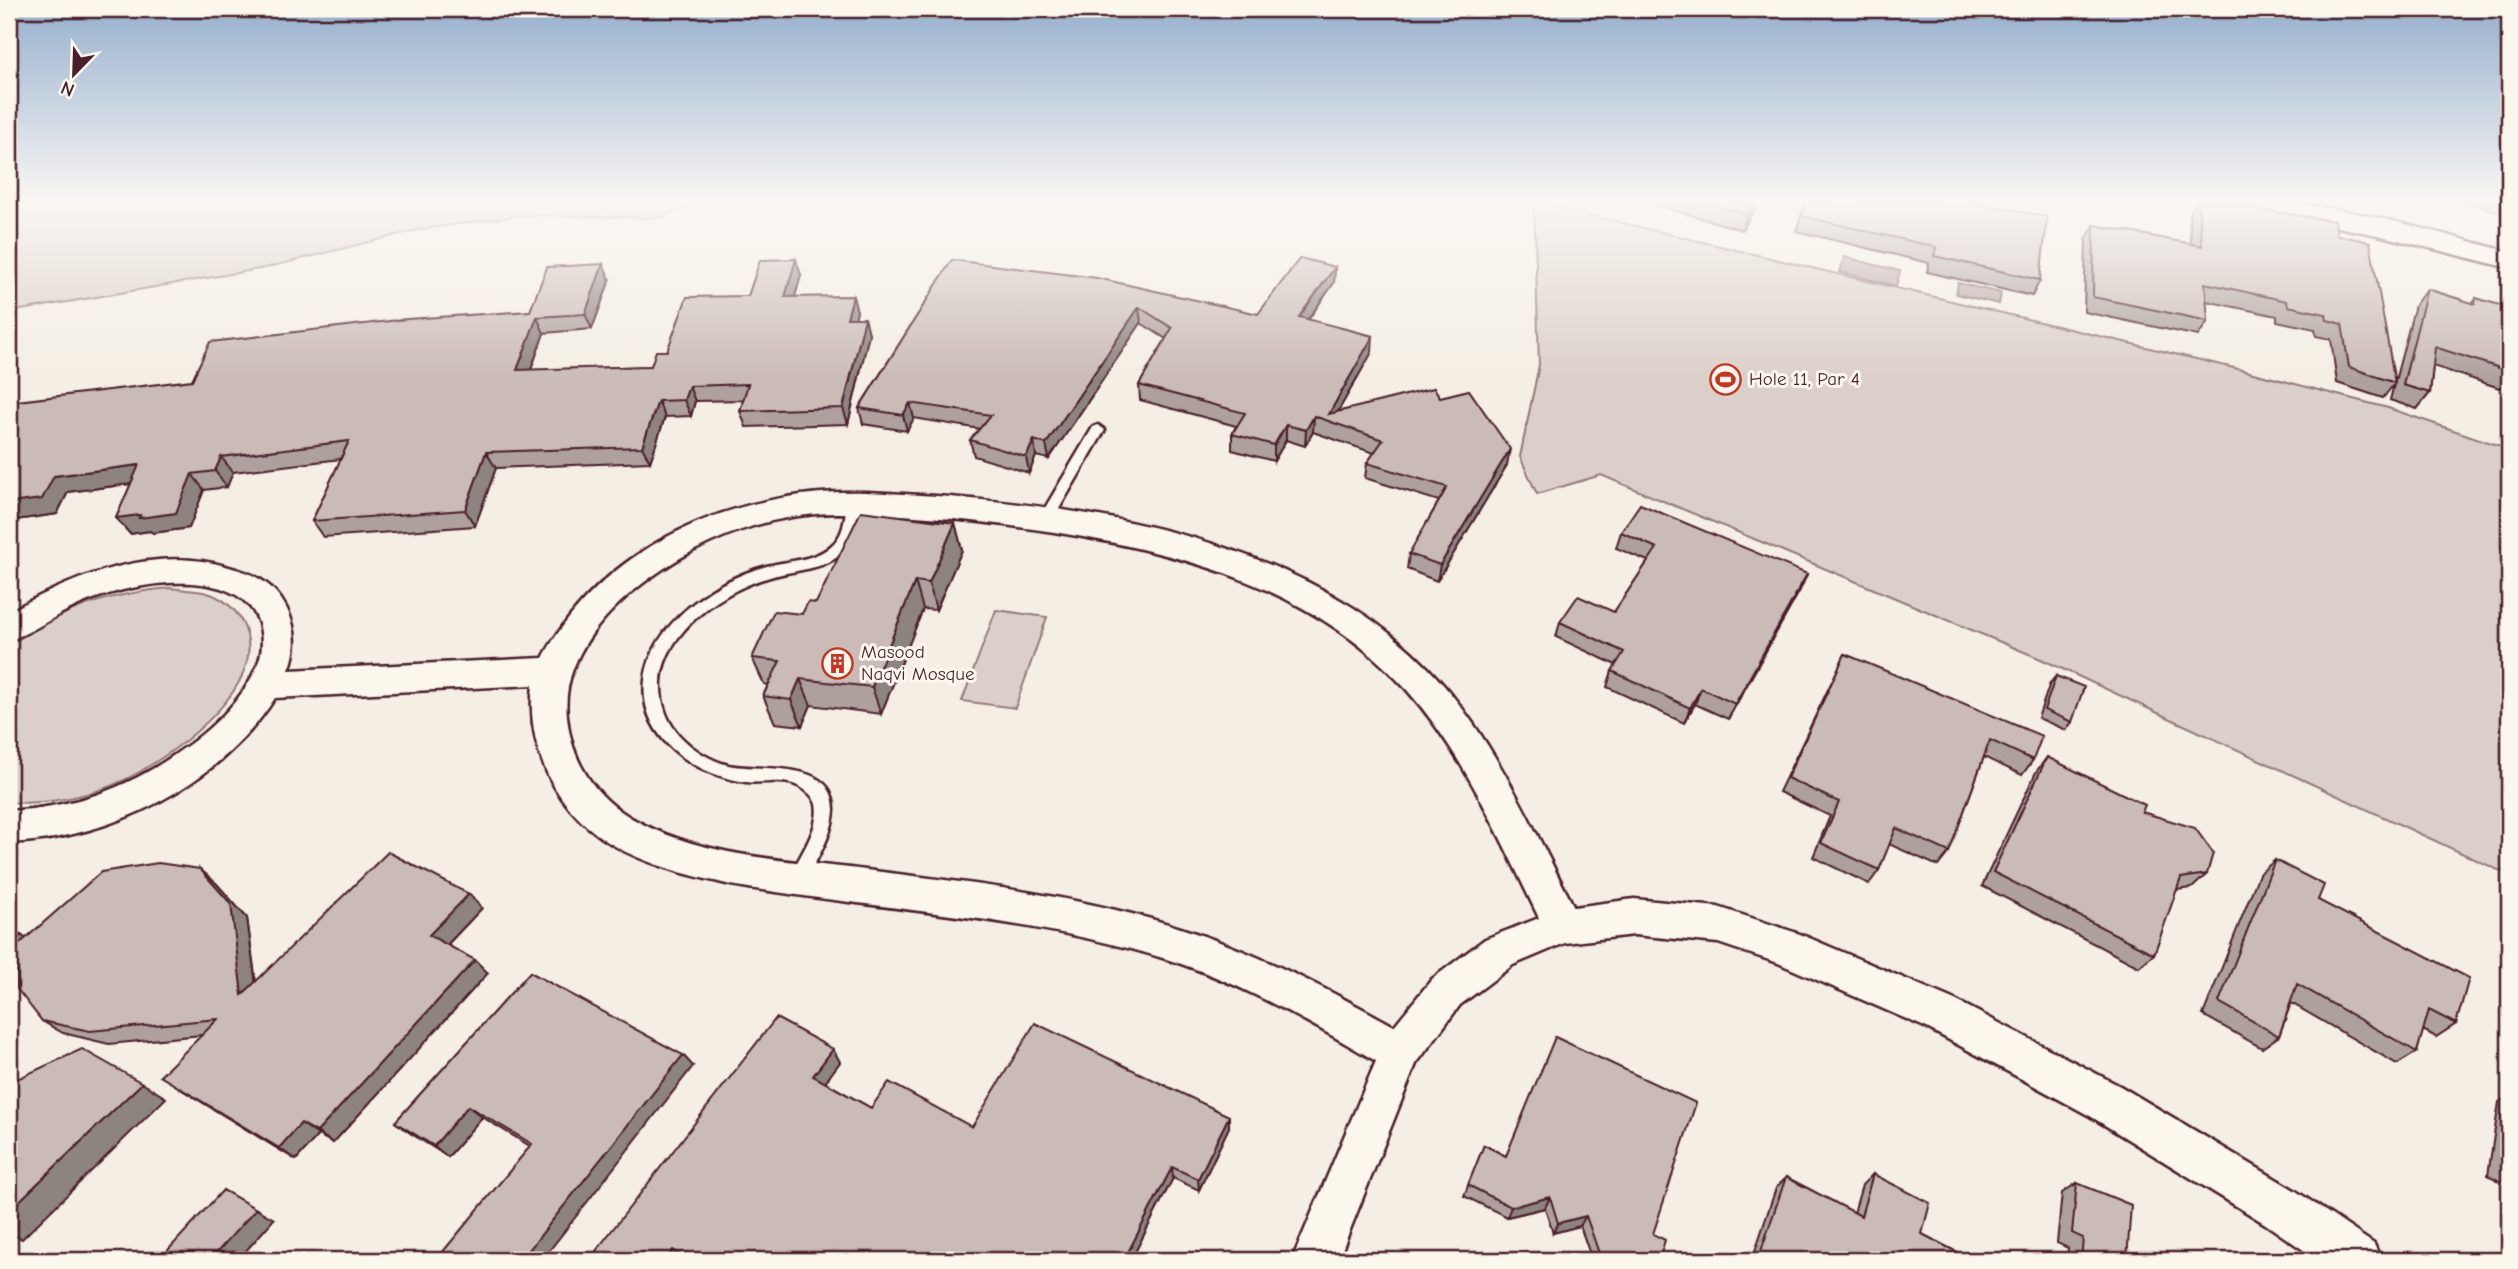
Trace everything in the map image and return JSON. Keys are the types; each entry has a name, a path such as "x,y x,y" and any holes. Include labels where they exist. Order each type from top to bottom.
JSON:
{"street":[{"path":"1400,1052 1301,996 1226,962 1138,933 1048,913 798,878 702,861 640,842 592,810 561,768 548,720 553,671 590,613 645,564 710,528 782,506 854,502 935,506 1044,522 1179,547 1254,570 1325,605 1389,652 1444,709 1487,779 1563,926"},
{"path":"9,627 51,603 108,581 163,571 213,572 250,586 274,610 279,644 267,685 235,727 186,768 125,802 60,822 9,827"},
{"path":"267,685 553,671"},
{"path":"1315,1260 1400,1052 1446,992 1499,951 1563,926 1634,917 1718,925 1786,947 1941,1014 2105,1101 2280,1207 2358,1260"}],"lane":[{"path":"1044,522 1098,430"},
{"path":"798,878 821,824 825,807 820,793 808,782 790,776 744,775 703,764 672,742 655,712 653,679 666,645 691,614 726,589 766,572 824,558 838,548 847,537 852,524 854,502"}],"shaded area":[{"path":"9,261 292,261 265,268 9,312"},
{"path":"1536,261 1784,261 2234,368 2388,408 2509,449 2509,875 2041,659 1601,475 1537,494 1520,457 1539,365"},
{"path":"1843,261 1861,261 1900,271 1896,286 1840,272"},
{"path":"1958,283 2001,293 1999,304 1956,294"},
{"path":"170,588 198,591 218,597 228,604 242,622 248,644 245,667 235,688 220,709 159,760 111,786 60,800 9,802 9,646 47,622 85,605 126,594"},
{"path":"996,610 1047,617 1015,708 962,701"}],"building":[{"path":"760,261 795,261 785,297 853,296 847,318 865,318 843,408 740,411 748,384 689,386 684,400 658,401 642,447 486,452 465,510 312,521 349,441 221,457 215,471 192,474 176,513 116,518 139,465 54,476 42,499 9,503 9,488 12,482 9,482 9,402 192,380 210,342 407,319 530,311 547,267 603,264 585,314 537,317 517,370 651,366 656,351 667,351 687,297 748,296"},
{"path":"951,261 1097,278 1258,314 1298,261 1313,261 1335,267 1299,317 1373,336 1329,414 1434,388 1440,397 1469,390 1510,449 1440,565 1409,554 1447,487 1367,463 1383,440 1314,416 1306,430 1286,425 1274,445 1232,434 1245,413 1139,385 1172,328 1139,307 1046,444 1034,440 1026,457 970,440 991,415 910,403 903,415 859,408"},
{"path":"1957,261 2042,261 2040,280"},
{"path":"2093,261 2373,261 2395,383 2349,367 2342,324 2327,320 2326,314 2288,306 2287,301 2205,283 2208,321 2093,297"},
{"path":"2427,289 2475,304 2476,298 2509,308 2509,371 2435,347 2430,393 2403,385"},
{"path":"1640,504 1807,574 1735,704 1701,688 1690,708 1612,671 1624,652 1560,622 1578,596 1614,612 1657,548 1621,532"},
{"path":"861,511 955,523 929,583 915,581 872,687 800,679 791,700 763,696 780,661 752,658 774,611 802,614 808,602 816,603"},
{"path":"1845,654 2042,736 2033,760 1990,740 1949,852 1896,828 1879,870 1821,843 1839,802 1787,778"},
{"path":"2056,676 2084,687 2072,722 2044,710"},
{"path":"2047,757 2145,805 2142,812 2195,828 2213,853 2207,874 2181,878 2154,954 1993,872"},
{"path":"388,852 469,894 429,935 475,960 317,1132 301,1123 279,1148 160,1076 218,1019 90,1031 42,1021 17,989 17,946 101,872 158,863 200,869 231,904 242,995"},
{"path":"2275,860 2324,885 2318,900 2469,978 2456,1024 2429,1010 2417,1052 2297,984 2279,1036 2219,1002"},
{"path":"9,928 21,935 9,945"},
{"path":"530,972 683,1055 521,1260 436,1260 532,1144 468,1106 434,1146 395,1122"},
{"path":"776,1018 833,1049 813,1076 871,1108 889,1082 972,1127 1035,1023 1229,1116 1198,1179 1172,1167 1124,1260 690,1260 673,1250 665,1260 589,1260"},
{"path":"1555,1037 1696,1103 1653,1234 1665,1240 1659,1260 1609,1260 1600,1256 1586,1216 1558,1223 1550,1197 1511,1207 1468,1185 1484,1145 1506,1156"},
{"path":"82,1049 142,1083 9,1211 9,1088 19,1078"},
{"path":"1873,1174 1930,1203 1922,1234 1972,1260 1758,1260 1786,1177 1861,1216"},
{"path":"2077,1183 2131,1205 2127,1260 2081,1260 2083,1238 2072,1233"},
{"path":"223,1190 256,1209 210,1260 159,1260"}],"place":[{"name":"Hole 11, Par 4","path":"1726,379"},
{"name":"Masood Naqvi Mosque","path":"838,663"}]}
